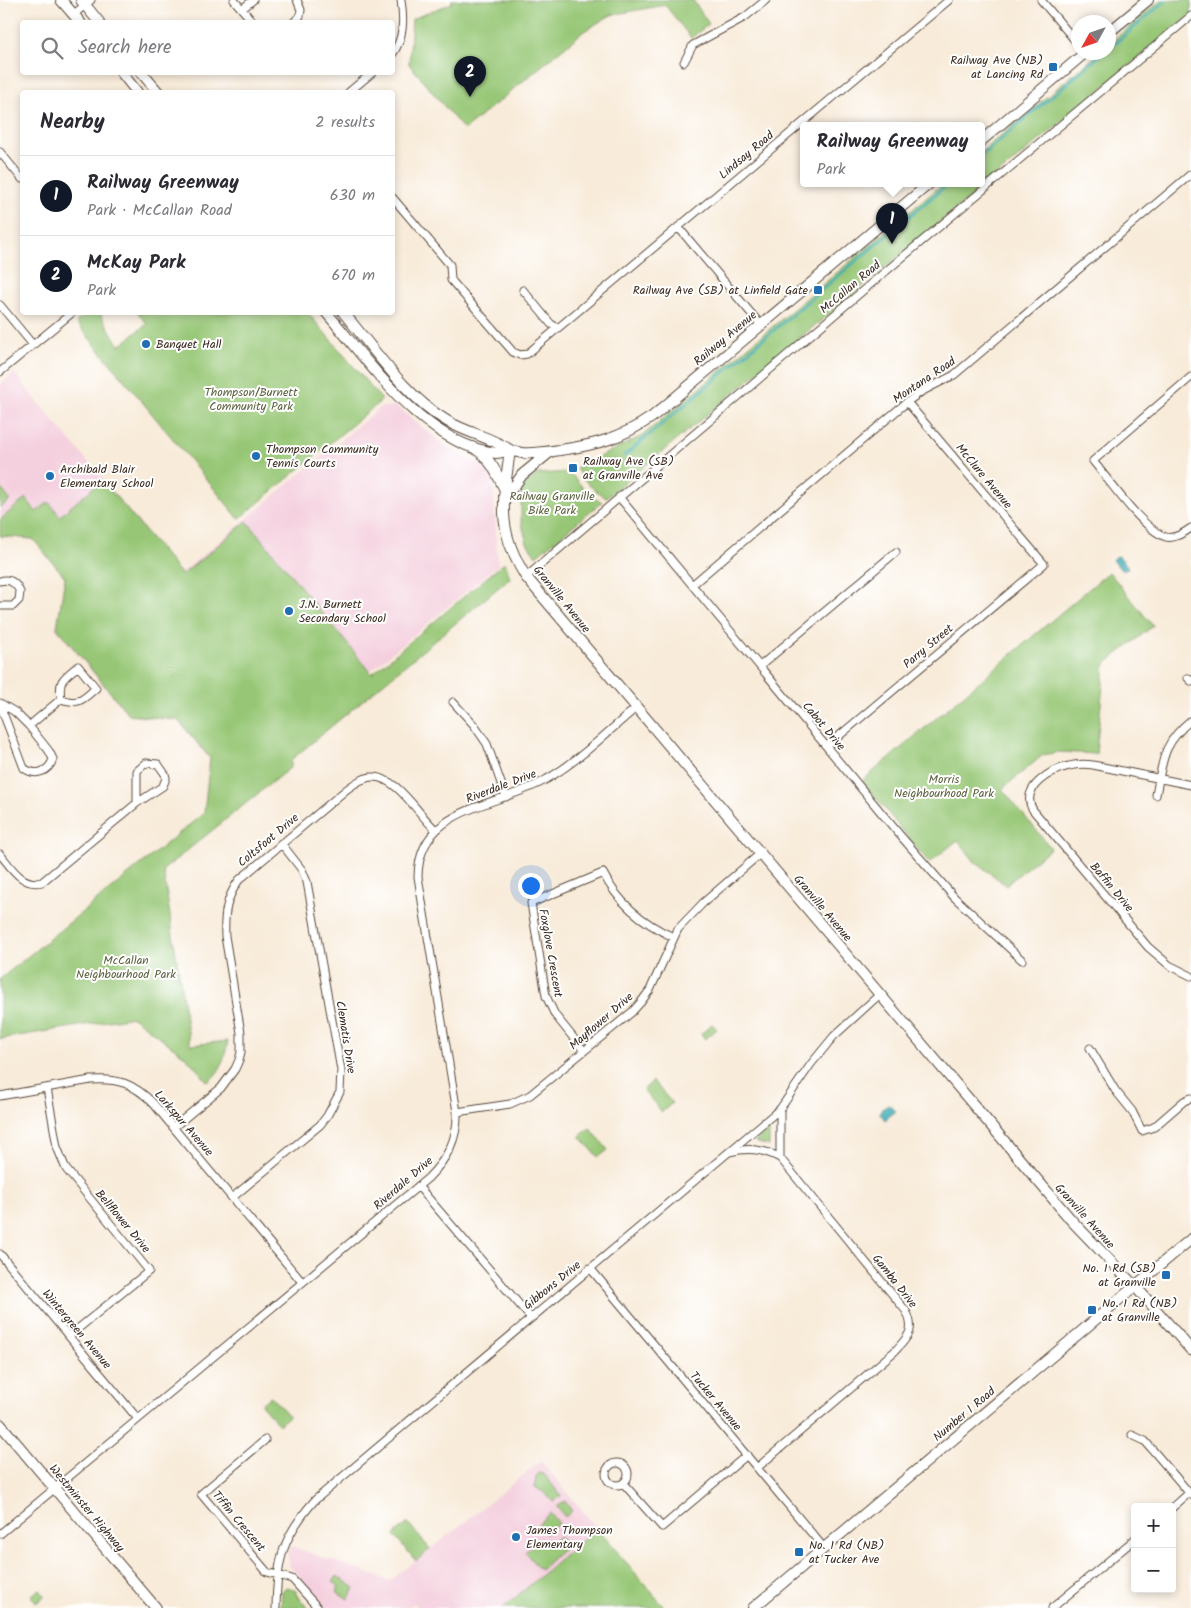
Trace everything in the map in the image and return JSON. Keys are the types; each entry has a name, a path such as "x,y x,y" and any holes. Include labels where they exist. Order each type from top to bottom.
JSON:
{"main road":[{"path":"61,0 76,19"},
{"path":"1116,26 1148,0"},
{"path":"86,2 99,20"},
{"path":"985,137 1076,60"},
{"path":"123,75 135,90"},
{"path":"144,75 156,90"},
{"name":"Railway Avenue","path":"510,450 522,453 550,452 590,445 632,431 652,417 925,187"},
{"path":"329,315 387,383 419,415 440,430 482,453 494,467 504,493 550,452"},
{"path":"345,315 405,387 426,407 464,431 500,443 510,450"},
{"path":"473,447 497,453 510,450"},
{"name":"Granville Avenue","path":"510,450 504,493 504,519 506,534 512,550 526,577 1072,1221 1191,1350"},
{"name":"Number 1 Road","path":"753,1608 1191,1239"},
{"name":"Westminster Highway","path":"0,1424 156,1608"}],"street":[{"path":"234,0 251,20"},
{"path":"242,9 253,0"},
{"path":"296,20 300,16 301,10 297,0"},
{"path":"395,51 400,45 402,25 400,0"},
{"path":"684,62 693,45 745,16 766,0"},
{"name":"Lindsay Road","path":"803,122 949,0"},
{"path":"1041,0 1071,36"},
{"path":"76,19 86,2"},
{"name":"McCallan Road","path":"526,577 1191,16"},
{"path":"351,90 369,75"},
{"name":"Lindsay Road","path":"395,201 450,265 451,280 513,352 520,355 527,354 800,125"},
{"path":"0,152 20,177"},
{"name":"Montana Road","path":"692,585 907,402 921,392 954,375 1191,174"},
{"path":"678,227 761,325"},
{"path":"523,290 551,324 558,328"},
{"path":"0,305 33,345"},
{"path":"0,372 69,315"},
{"path":"1191,377 1093,461 1146,525 1168,538 1191,528"},
{"name":"McClure Avenue","path":"907,402 1044,564"},
{"name":"Cabot Drive","path":"619,497 954,897 1022,960"},
{"path":"760,666 896,552"},
{"name":"Parry Street","path":"827,746 1044,564"},
{"path":"0,581 6,579 13,582 20,592 19,600 13,606 0,606"},
{"path":"78,666 96,688 81,701 73,703 61,699 59,688 62,680 78,666"},
{"path":"29,726 61,699"},
{"path":"453,702 474,724 487,744 506,797"},
{"path":"0,704 15,712 29,726 49,751 53,759 50,766 39,773 32,773 24,768 0,704"},
{"name":"Riverdale Drive","path":"0,1534 435,1171 448,1154 456,1135 457,1112 418,877 419,863 425,845 436,830 453,817 545,780 566,767 636,708"},
{"path":"1156,795 1163,758 1171,739 1191,720"},
{"path":"0,854 23,880 30,883 42,882 137,803 160,789 165,782 165,774 158,764 146,763 138,771 137,803"},
{"name":"Baffin Drive","path":"1159,780 1093,765 1070,766 1051,773 1038,782 1030,790 1028,800 1033,810 1148,947 1169,965 1191,976"},
{"name":"Coltsfoot Drive","path":"174,1127 221,1088 230,1077 239,1060 241,1033 224,920 232,890 239,880 347,789 358,781 373,777 388,780 392,783 436,830"},
{"path":"1159,780 1191,785"},
{"name":"Clematis Drive","path":"233,1198 320,1125 332,1109 340,1092 341,1070 311,897 302,870 281,843"},
{"name":"Mayflower Drive","path":"457,1112 510,1104 522,1099 538,1089 584,1051 641,1002 655,981 673,937 693,912 761,853"},
{"name":"Foxglove Crescent","path":"584,1051 555,1015 546,996 531,903 603,873 613,890 632,912 673,937"},
{"name":"Gibbons Drive","path":"276,1608 277,1576 280,1557 289,1535 314,1500 780,1109 811,1064 834,1036 879,995"},
{"path":"1090,1048 1115,1090 1132,1111 1142,1131 1154,1127 1184,1101 1191,1098"},
{"name":"Larkspur Avenue","path":"0,1096 91,1080 112,1079 135,1087 147,1096 174,1127 302,1282"},
{"name":"Bellflower Drive","path":"47,1088 57,1147 66,1170 150,1271 69,1336"},
{"path":"780,1109 780,1158"},
{"name":"Gamba Drive","path":"727,1152 758,1149 780,1158 906,1311 911,1327 905,1340 895,1350 758,1467"},
{"path":"418,1186 530,1317"},
{"name":"Wintergreen Avenue","path":"0,1254 138,1419"},
{"name":"Tucker Avenue","path":"590,1268 824,1548"},
{"path":"1132,1435 1145,1441 1190,1494 1176,1505"},
{"name":"Tiffin Crescent","path":"265,1440 202,1494 267,1572 277,1576"},
{"path":"623,1483 662,1527 747,1455"},
{"path":"1052,1608 1131,1542"},
{"path":"277,1576 292,1579 318,1608"}],"shaded area":[{"name":"J.N. Burnett Secondary School","path":"14,373 181,573 381,407 396,406 447,447 492,470 498,565 204,809 209,759 178,721 129,716 56,629 65,577 33,540 0,536 0,385"},
{"name":"James Thompson Elementary","path":"541,1461 597,1528 503,1608 418,1608 413,1603 407,1608 325,1608 289,1565 288,1555 291,1546 390,1581"}],"green space":[{"path":"451,0 693,0 709,24 691,38 665,5 611,15 584,31 464,130 409,64 412,19 452,3"},
{"path":"1161,0 1191,0 1191,15 985,185 985,149 1091,60 1116,60 1116,38"},
{"path":"939,187 983,187 606,498 582,477 576,468 642,436"},
{"name":"Thompson/Burnett Community Park","path":"84,315 101,315 119,346 147,324 140,315 310,315 382,400 239,519 76,322"},
{"name":"Railway Granville Bike Park","path":"569,472 589,494 602,502 536,556 527,543 521,521 521,494 523,486 538,474"},
{"name":"McCallan Neighbourhood Park","path":"102,480 182,575 247,521 372,674 505,562 510,578 291,760 291,767 163,870 190,1045 228,1041 222,1064 217,1073 208,1082 186,1057 133,1017 0,1039 0,979 204,813 210,758 178,720 129,715 57,628 65,577 33,539 0,536 0,520 26,498 36,512 49,502 60,516"},
{"path":"0,487 10,500 0,508"},
{"name":"Morris Neighbourhood Park","path":"1109,572 1153,626 1105,664 1096,754 1059,752 1043,755 1002,789 1051,848 1006,885 975,862 958,840 929,863 862,781"},
{"path":"712,1024 717,1029 705,1039 701,1034"},
{"path":"653,1081 672,1103 662,1112 643,1090"},
{"path":"590,1128 608,1150 598,1157 580,1136"},
{"path":"769,1130 769,1146 755,1142"},
{"path":"271,1396 289,1416 279,1425 261,1404"},
{"path":"539,1473 544,1474 561,1496 553,1502 545,1493 535,1487 536,1476"},
{"path":"565,1501 572,1511 565,1517 557,1507"},
{"path":"550,1513 559,1523 545,1534 537,1525"},
{"path":"408,1523 430,1549 416,1561 394,1535"},
{"path":"597,1528 665,1608 503,1608 584,1539"},
{"path":"559,1537 567,1545 540,1570 525,1552 541,1539 548,1547"},
{"path":"337,1576 355,1588 348,1599 336,1591 339,1586 333,1582"},
{"path":"288,1587 296,1591 296,1594 308,1608 281,1608 282,1591"},
{"path":"39,1589 45,1596 36,1603 31,1596"}],"water":[{"path":"1119,556 1128,567 1126,570 1121,570 1113,560"},
{"path":"889,1104 896,1111 885,1120 879,1112"}],"waterway":[{"path":"1116,42 1167,0"},
{"path":"985,153 1095,60"},
{"path":"624,456 944,187"}],"place":[{"name":"Railway Ave (NB) at Lancing Rd","path":"1053,67"},
{"name":"McKay Park","path":"470,97"},
{"name":"Railway Greenway","path":"892,244"},
{"name":"Railway Ave (SB) at Linfield Gate","path":"818,290"},
{"name":"Banquet Hall","path":"146,344"},
{"name":"Thompson Community Tennis Courts","path":"256,456"},
{"name":"Railway Ave (SB) at Granville Ave","path":"573,468"},
{"name":"Archibald Blair Elementary School","path":"50,476"},
{"name":"J.N. Burnett Secondary School","path":"289,611"},
{"name":"No. 1 Rd (SB) at Granville","path":"1166,1275"},
{"name":"No. 1 Rd (NB) at Granville","path":"1092,1310"},
{"name":"James Thompson Elementary","path":"516,1537"},
{"name":"No. 1 Rd (NB) at Tucker Ave","path":"799,1552"}]}
